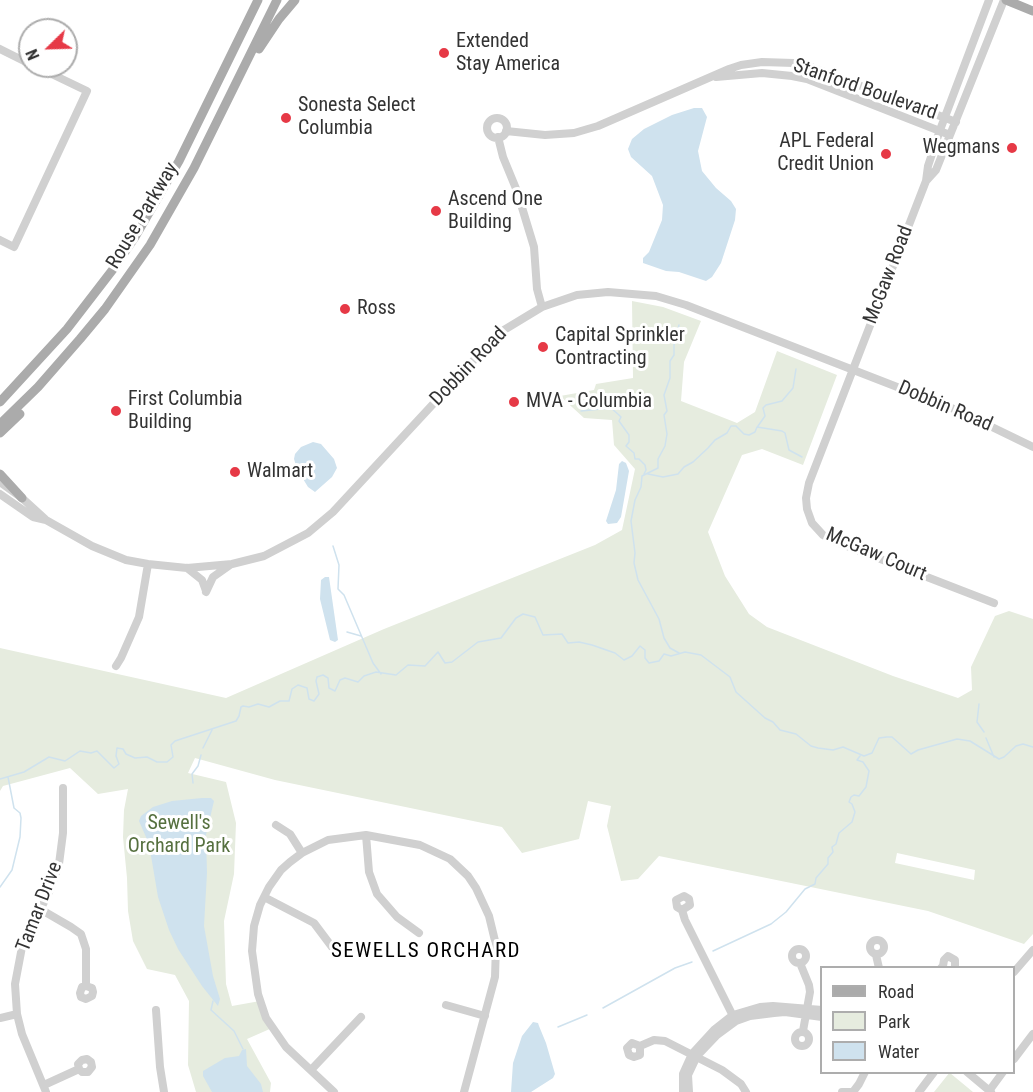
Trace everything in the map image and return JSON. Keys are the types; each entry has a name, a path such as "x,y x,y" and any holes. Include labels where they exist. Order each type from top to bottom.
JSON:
{"main road":[{"path":"222,74 252,0"},
{"name":"Rouse Parkway","path":"0,402 67,329 130,244 165,188 258,0"},
{"name":"Rouse Parkway","path":"0,424 57,366 105,309 168,218 277,0"},
{"path":"232,92 268,34 295,0"},
{"path":"1005,0 1031,10"},
{"path":"0,433 41,390 105,309"},
{"path":"0,474 22,498"}],"street":[{"name":"McGaw Road","path":"853,369 926,181 928,166 940,130 989,0"},
{"name":"McGaw Road","path":"926,181 936,170 1005,0"},
{"path":"0,49 18,58"},
{"name":"Stanford Boulevard","path":"506,131 545,135 574,133 598,126 741,65 762,62 794,63 837,76 956,122"},
{"name":"Stanford Boulevard","path":"706,79 762,74 792,76 835,89 950,135"},
{"path":"0,240 14,247 87,91 60,78"},
{"path":"500,119 506,124 506,131 498,137 492,136 488,133 489,121 500,119"},
{"path":"498,137 502,157 517,191 534,247 537,289 542,307"},
{"name":"Dobbin Road","path":"0,482 46,520 126,560 187,568 246,562 278,550 322,522 489,342 510,325 542,307 591,293 625,292 656,296 959,411 1033,447"},
{"name":"McGaw Court","path":"853,369 806,493 806,504 812,523 823,535 834,542 994,603"},
{"name":"Dobbin Road","path":"0,494 33,517 46,520"},
{"path":"116,666 139,617 148,564"},
{"path":"187,568 202,580 206,592 213,577 232,564"},
{"name":"Tamar Drive","path":"45,1088 25,1042 17,1014 15,984 19,959 28,933 50,890 58,864 63,833 63,788"},
{"path":"276,825 290,834 302,853"},
{"path":"366,835 367,864 377,894 397,917 419,933"},
{"path":"334,1092 278,1038 266,1018 258,994 252,940 257,914 264,897 281,870 302,853 328,840 366,835 429,848 459,867 476,888 489,916 496,945 495,977 464,1092"},
{"path":"264,897 314,923 332,947"},
{"path":"40,909 81,934 86,949 86,986"},
{"path":"682,910 734,1018"},
{"path":"1015,971 1033,950"},
{"path":"876,955 879,966"},
{"path":"943,966 944,960 951,956 956,962 955,966"},
{"path":"800,963 809,985 803,1032"},
{"path":"446,1005 485,1016"},
{"path":"156,1010 164,1092"},
{"path":"683,1092 683,1074 695,1055 714,1030 734,1018 761,1013 820,1010"},
{"path":"807,1011 820,1016"},
{"path":"0,1018 17,1014"},
{"path":"311,1070 361,1017"},
{"path":"1015,1058 1033,1034"},
{"path":"640,1046 649,1041 660,1040 695,1055 729,1075 741,1084 746,1092"},
{"path":"689,1092 688,1075 695,1055"},
{"path":"45,1088 79,1069"},
{"path":"842,1092 851,1092 859,1084 864,1074"},
{"path":"919,1092 932,1074"},
{"path":"969,1074 990,1091 1002,1074"}],"green space":[{"name":"Sewell's Orchard Park","path":"632,301 663,307 701,321 684,362 681,401 737,423 755,412 777,351 837,375 803,465 762,449 742,455 708,532 725,576 749,614 767,627 893,676 958,698 972,690 971,667 995,616 1009,611 1033,619 1033,934 1024,944 928,911 659,856 638,879 621,881 607,826 611,806 588,801 579,839 522,853 502,827 275,780 195,758 188,773 226,782 236,823 234,874 224,921 226,984 232,1006 260,1001 272,1028 247,1039 271,1083 270,1092 196,1092 188,1065 189,1001 175,975 147,969 133,941 128,911 123,837 124,810 128,789 98,794 70,768 3,786 0,791 0,648 226,698 384,629 595,545 622,530 635,469 614,445 612,420 584,418 560,396 594,390 596,384 633,378","holes":["897,853 975,870 974,880 895,863"]},
{"path":"948,1074 951,1074 973,1092 934,1092"}],"water":[{"path":"694,108 702,108 707,117 698,151 702,171 736,209 735,220 721,263 712,277 706,281 643,263 643,258 649,252 662,220 663,205 652,176 631,157 628,149 632,139 644,129 672,115"},
{"path":"313,442 321,444 334,459 337,468 332,477 315,492 308,487 294,459 301,447"},
{"path":"622,461 626,463 629,471 621,517 617,523 608,524 606,521 616,490 619,464"},
{"path":"329,577 338,640 335,642 330,640 320,599 321,580"},
{"path":"211,798 214,801 206,835 207,873 204,926 213,976 220,999 218,1006 178,949 169,930 158,897 149,844 139,821 141,816 153,807 172,801"},
{"path":"533,1022 538,1023 555,1074 553,1078 531,1092 511,1092 513,1063 522,1036"},
{"path":"246,1049 247,1066 261,1084 263,1092 212,1092 203,1076 203,1071 225,1058 239,1056 242,1050"}],"waterway":[{"path":"679,325 674,355 670,361 670,378 664,395 667,411 664,415 667,434 665,446 658,459 658,468 642,476 631,521 634,563 638,580 659,619 664,638 670,648 679,653"},
{"path":"758,426 765,416 763,408 782,401 793,388 796,369"},
{"path":"581,411 611,408 621,417 619,421 629,435 629,442 626,446 634,453 635,459 639,459 645,465 644,474"},
{"path":"648,474 663,477 678,474 715,440 727,433 731,426 736,426 744,434 749,435 755,432 757,427 782,431 785,433 789,450 802,457"},
{"path":"333,546 339,565 338,589 344,595 373,663 381,674"},
{"path":"0,779 24,772 49,757 65,761 80,751 91,753 97,751 114,768 119,764 116,756 117,748 123,749 126,754 135,758 147,757 157,762 167,762 173,757 171,745 175,741 236,721 243,706 258,704 269,707 280,701 289,701 292,689 298,685 307,688 309,699 314,701 319,694 317,677 323,675 328,678 329,688 335,691 340,680 345,678 358,682 364,676 376,672 396,675 408,665 425,666 438,652 445,663 452,662 478,642 501,638 516,618 523,614 535,617 543,635 562,634 568,643 579,642 592,645 615,653 624,660 632,656 640,646 645,650 645,658 649,663 659,661 664,654 671,656 685,652 701,655 730,677 736,692 780,730 796,734 811,746 818,748 833,750 843,747 864,756 872,753 879,738 892,737 911,754 957,739 970,741 999,759 1016,746 1023,744 1033,747"},
{"path":"347,632 361,636"},
{"path":"979,704 977,722 984,732"},
{"path":"203,748 212,730"},
{"path":"986,738 994,757"},
{"path":"193,783 192,774 198,766 201,755"},
{"path":"713,951 771,924 786,912 805,889 815,884 816,878 828,864 828,858 833,852 832,847 836,844 839,833 852,822 855,812 849,802 851,797 859,796 866,787 869,771 863,762 857,760 860,756"},
{"path":"0,887 12,870 20,837 21,818 20,813 14,808 8,777"},
{"path":"603,1008 675,968 692,962"},
{"path":"213,1001 211,1010 234,1031 243,1049"},
{"path":"558,1027 587,1015"}],"place":[{"name":"Extended Stay America","path":"444,53"},
{"name":"Sonesta Select Columbia","path":"286,118"},
{"name":"Wegmans","path":"1012,148"},
{"name":"APL Federal Credit Union","path":"886,154"},
{"name":"Ascend One Building","path":"436,211"},
{"name":"Ross","path":"345,309"},
{"name":"Capital Sprinkler Contracting","path":"543,347"},
{"name":"MVA - Columbia","path":"514,402"},
{"name":"First Columbia Building","path":"116,411"},
{"name":"Walmart","path":"235,472"}],"district":[{"name":"SEWELLS ORCHARD","path":"426,952"}]}
